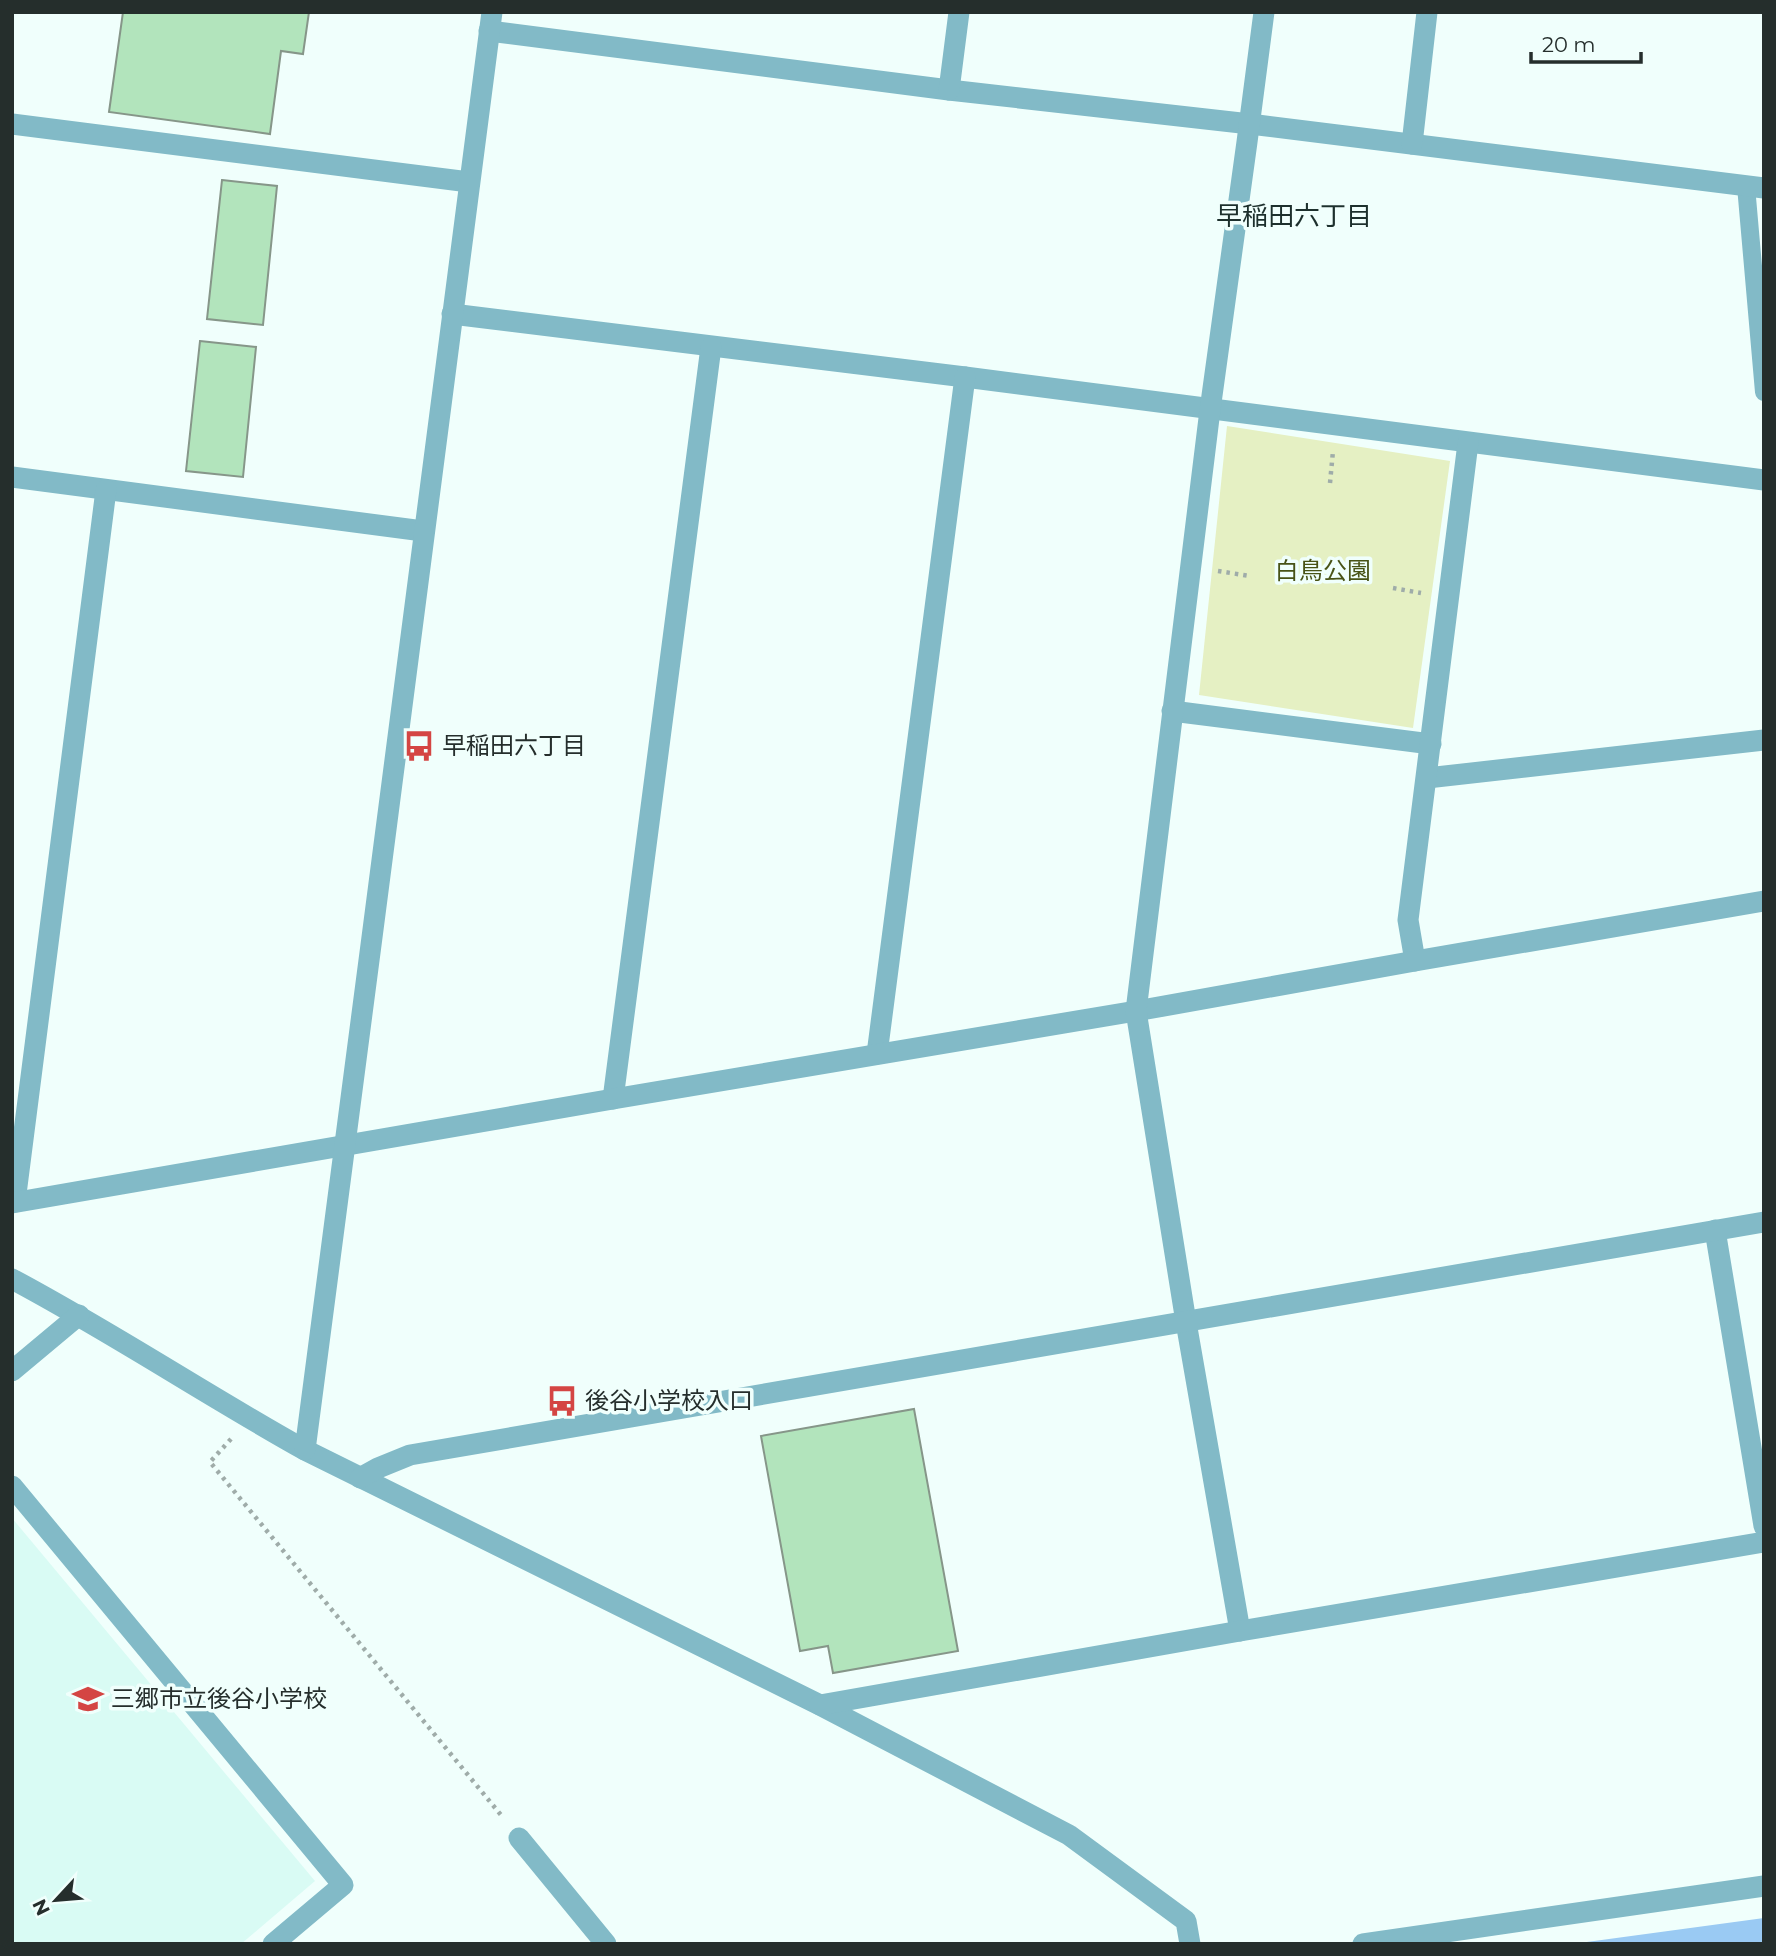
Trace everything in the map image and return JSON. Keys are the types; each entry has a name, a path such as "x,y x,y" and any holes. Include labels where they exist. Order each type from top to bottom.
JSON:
{"street":[{"path":"948,90 959,12"},
{"path":"1240,1631 1186,1322 1136,1011 1210,410 1264,12"},
{"path":"1412,144 1427,12"},
{"path":"305,1450 490,22 948,90 1250,124 1755,187"},
{"path":"12,124 470,182"},
{"path":"452,314 1764,480"},
{"path":"612,1098 711,347"},
{"path":"877,1054 965,377"},
{"path":"1415,961 1408,920 1468,443"},
{"path":"12,477 424,531"},
{"path":"106,490 14,1202 1764,901"},
{"path":"1172,711 1431,744"},
{"path":"1427,778 1764,740"},
{"path":"359,1478 410,1455 1764,1222"},
{"path":"1716,1230 1764,1526"},
{"path":"12,1279 79,1315 249,1419 305,1450 820,1705 1069,1835 1186,1921 1190,1944"},
{"path":"12,1371 79,1315"},
{"path":"12,1486 343,1885 273,1944"},
{"path":"820,1705 1764,1542"},
{"path":"519,1838 606,1944"},
{"path":"1363,1944 1764,1886"}],"lane":[{"path":"1755,187 1764,392"}],"path":[{"path":"249,1419 210,1462 519,1838"}],"shaded area":[{"name":"三郷市立後谷小学校","path":"12,1518 315,1881 241,1944 12,1944"}],"green space":[{"name":"白鳥公園","path":"1227,426 1450,461 1413,728 1199,695"}],"water":[{"path":"1764,1918 1764,1944 1572,1944"}],"building":[{"path":"123,12 309,12 303,54 281,51 270,134 109,112"},
{"path":"222,180 277,186 263,325 207,319"},
{"path":"200,341 256,347 243,477 186,471"},
{"path":"914,1409 958,1651 833,1673 828,1646 800,1651 761,1436"}],"place":[{"name":"早稲田六丁目","path":"419,746"},
{"name":"後谷小学校入口","path":"562,1401"},
{"name":"三郷市立後谷小学校","path":"88,1699"}],"district":[{"name":"早稲田六丁目","path":"1294,216"}]}
